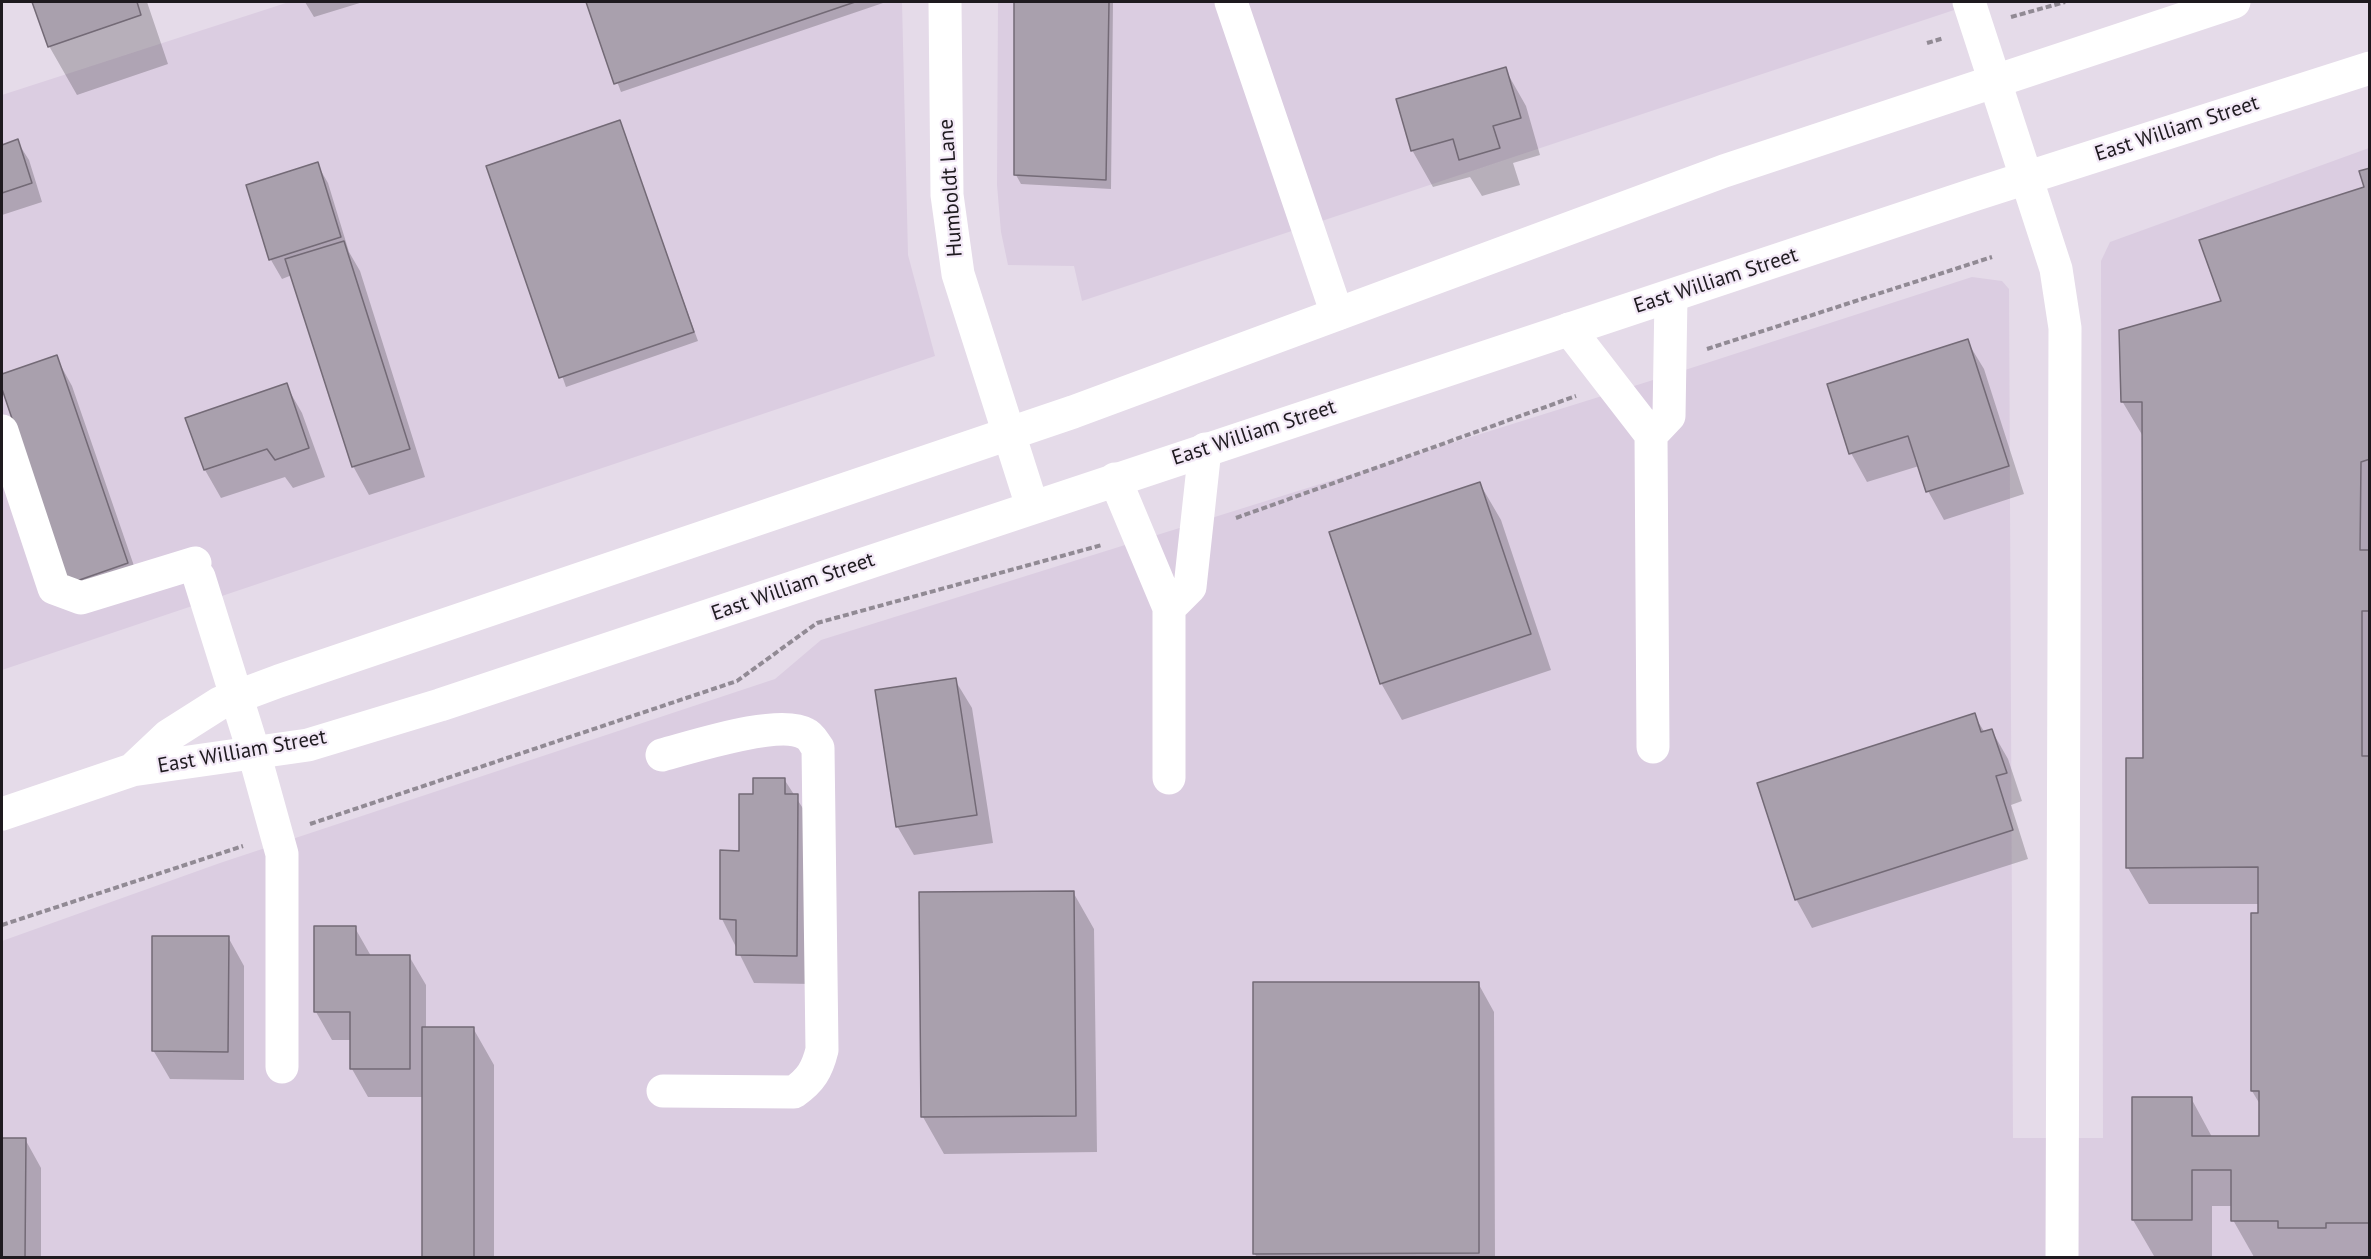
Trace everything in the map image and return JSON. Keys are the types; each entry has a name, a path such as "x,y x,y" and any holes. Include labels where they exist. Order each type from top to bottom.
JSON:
{"main road":[{"name":"Humboldt Lane","path":"945,2 947,195 958,274 1007,434 1032,506"},
{"path":"1231,2 1337,314"},
{"path":"1969,2 2028,177 2056,269 2065,328 2062,1257"},
{"name":"East William Street","path":"132,770 168,736 220,704 619,564 1007,434 1724,171 2234,2"},
{"name":"East William Street","path":"2,814 132,770 308,745 440,705 1032,506 1671,297 2028,177 2370,68"},
{"path":"1651,435 1669,416 1671,297"},
{"path":"1569,329 1651,435 1653,747"},
{"path":"2,431 54,588 81,598 197,570 255,753 282,854 282,1066"},
{"path":"1169,608 1190,587 1206,450"},
{"path":"1114,479 1169,608 1169,778"},
{"path":"662,755 771,728 792,729 807,734 818,748 822,1050 817,1067 809,1081 794,1092 663,1091"}],"path":[{"path":"1670,362 1992,257"},
{"path":"1196,532 1611,383"},
{"path":"2,925 737,681 817,623 1100,545 1144,550"}],"shaded area":[{"path":"289,2 902,2 908,255 935,356 2,670 2,95"},
{"path":"998,2 1978,2 1082,301 1074,266 1008,265 1001,232 997,185"},
{"path":"2369,148 2369,1257 2,1257 2,941 220,863 775,679 821,640 1682,371 1972,277 2002,281 2009,289 2013,1138 2103,1138 2101,261 2110,242"}],"building":[{"path":"32,2 137,2 141,15 48,47"},
{"path":"586,2 855,2 614,84"},
{"path":"1014,2 1109,2 1106,180 1014,175"},
{"path":"1506,67 1521,118 1493,126 1500,148 1459,160 1453,139 1411,151 1396,99"},
{"path":"620,120 694,332 559,378 486,166"},
{"path":"18,139 32,183 2,193 2,145"},
{"path":"318,162 341,237 269,260 246,185"},
{"path":"2370,168 2370,459 2361,462 2360,550 2370,550 2370,611 2362,611 2362,756 2370,756 2370,1223 2326,1223 2326,1228 2278,1228 2278,1221 2231,1221 2231,1170 2192,1170 2192,1220 2132,1220 2132,1097 2192,1097 2192,1136 2259,1136 2259,1091 2251,1091 2251,913 2258,913 2258,867 2126,868 2126,758 2143,758 2142,402 2121,402 2119,330 2221,301 2199,240 2364,187 2359,171"},
{"path":"344,241 410,449 352,467 285,259"},
{"path":"1968,339 2009,466 1926,492 1908,436 1849,454 1827,384"},
{"path":"57,355 128,563 68,584 2,389 2,374"},
{"path":"287,383 309,448 275,460 267,449 204,470 185,418"},
{"path":"1480,482 1531,634 1380,684 1329,532"},
{"path":"956,678 977,815 896,827 875,690"},
{"path":"1975,713 1981,732 1992,729 2007,773 1996,776 2013,830 1795,900 1757,783"},
{"path":"753,778 785,778 785,794 798,794 797,956 736,955 736,920 720,919 720,850 739,851 739,794 753,794"},
{"path":"1074,891 1076,1116 921,1117 919,892"},
{"path":"314,926 356,926 356,955 410,955 410,1069 350,1069 350,1012 314,1012"},
{"path":"152,936 229,936 228,1052 152,1051"},
{"path":"1253,982 1479,982 1479,1253 1253,1254"},
{"path":"422,1027 474,1027 474,1258 422,1258"},
{"path":"2,1138 26,1138 25,1258 2,1258"}]}
